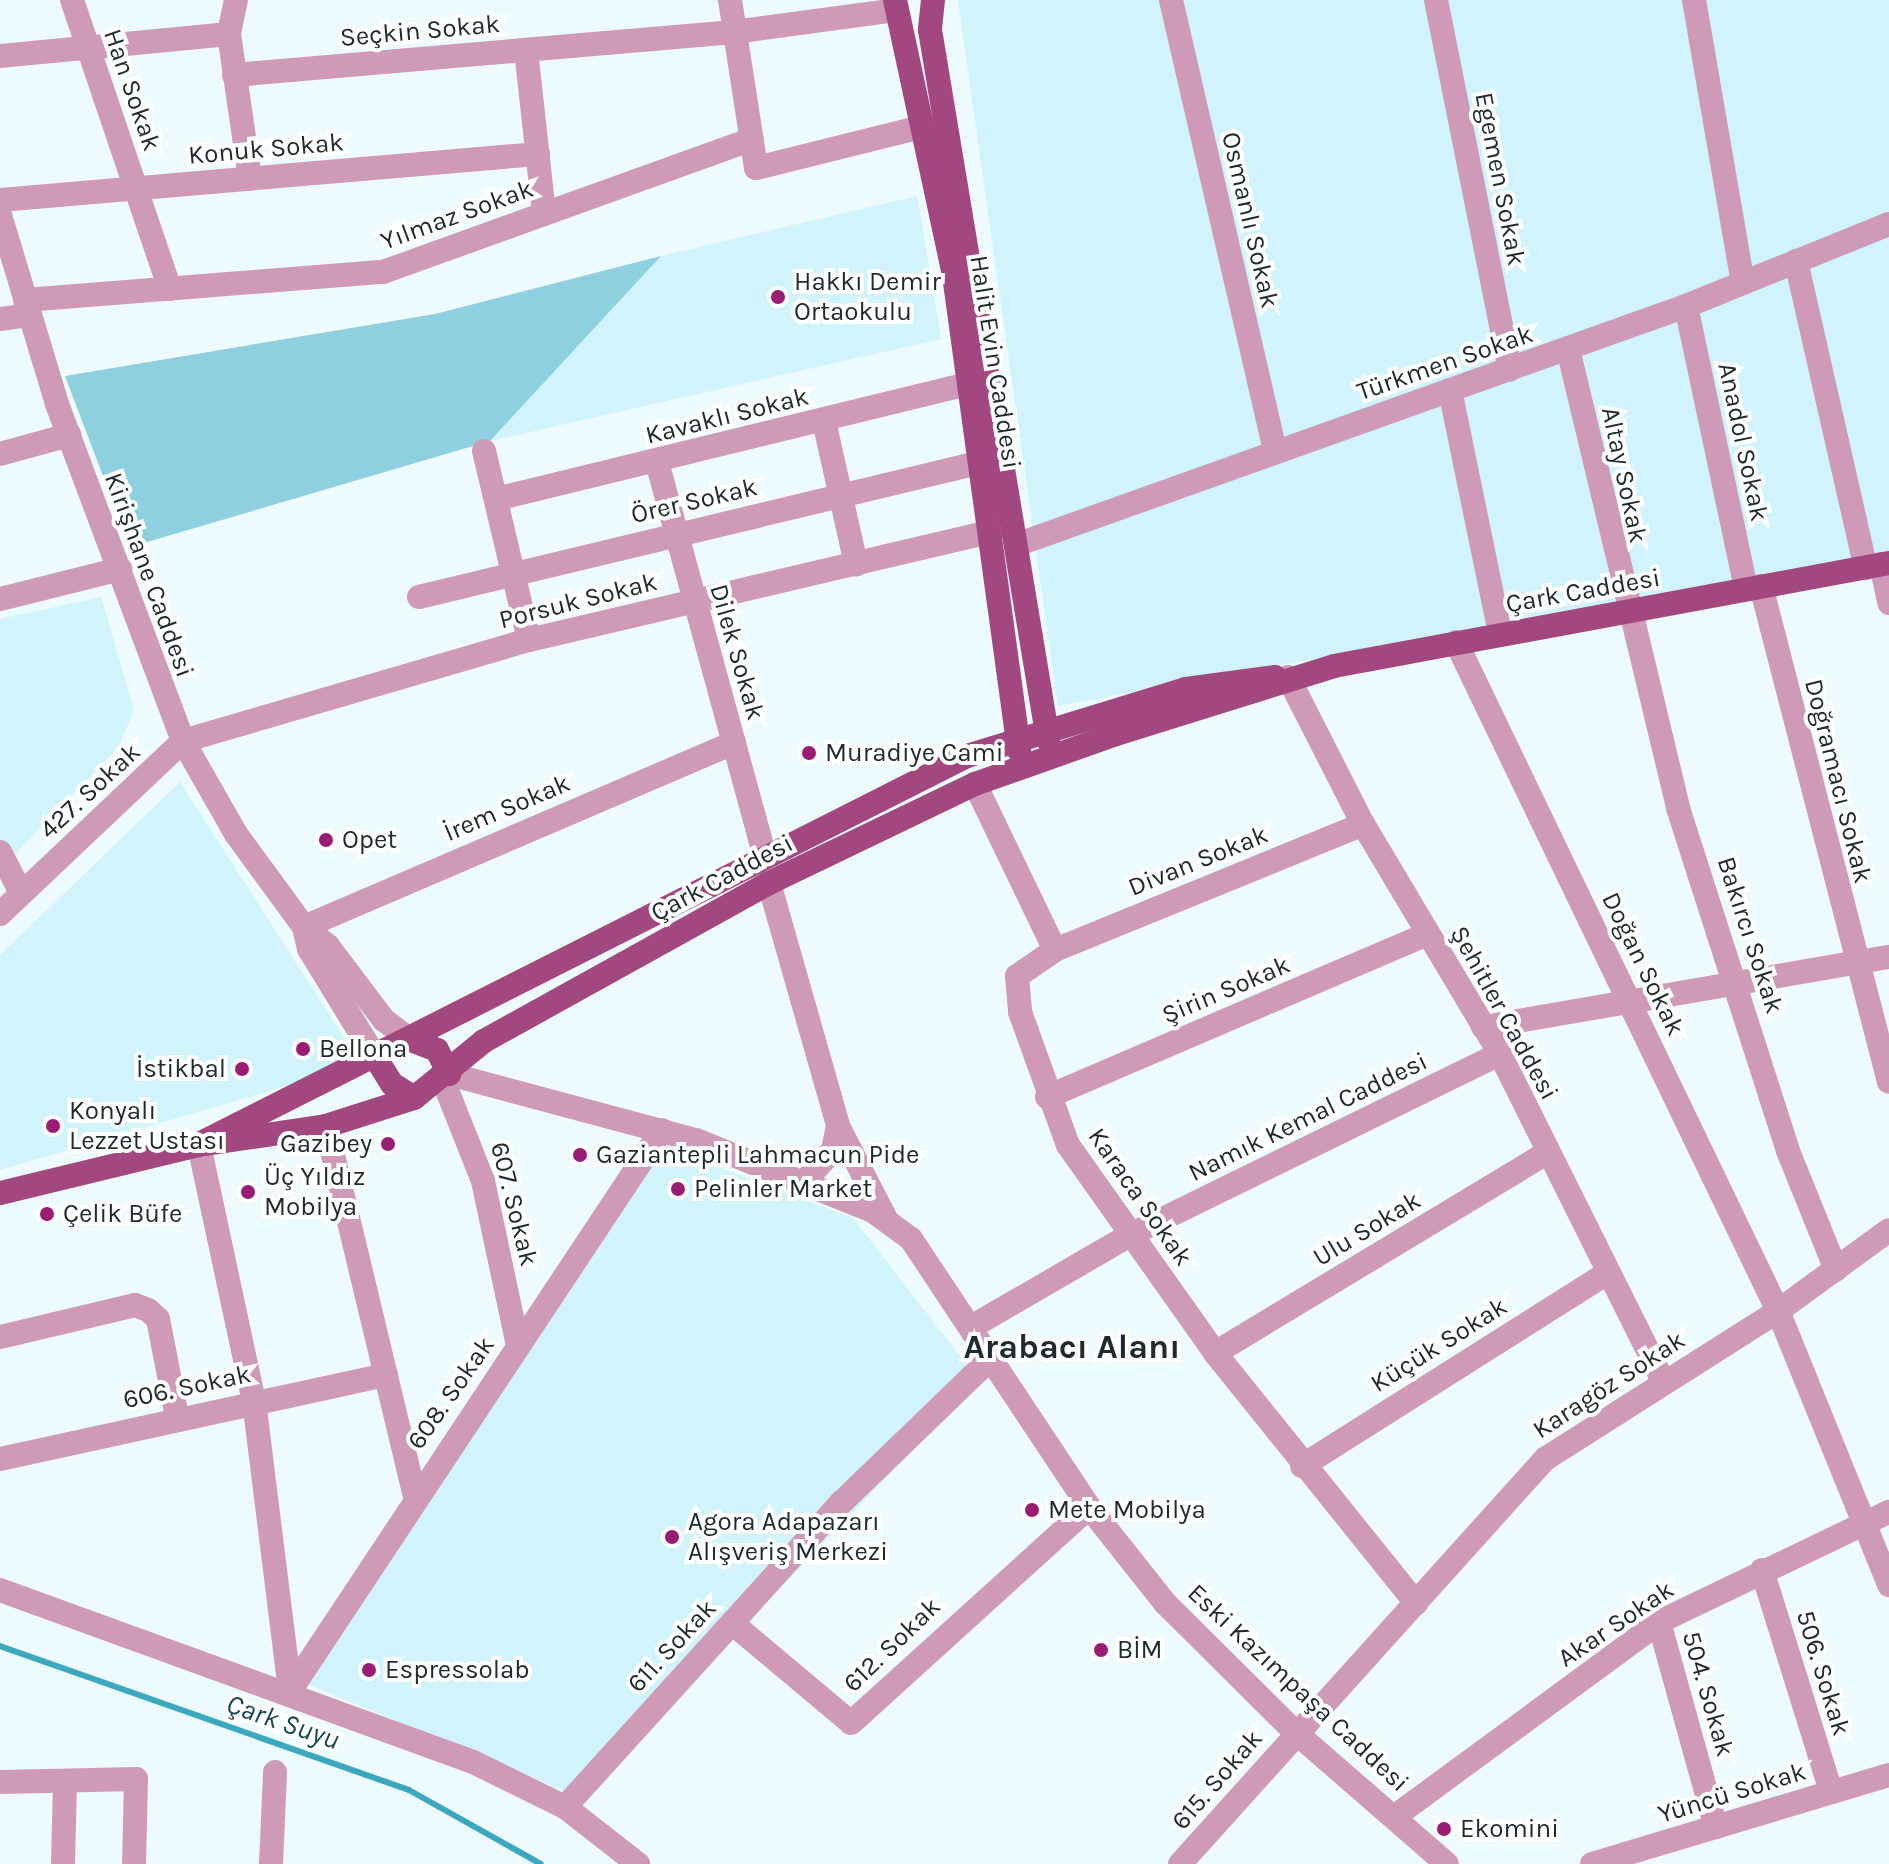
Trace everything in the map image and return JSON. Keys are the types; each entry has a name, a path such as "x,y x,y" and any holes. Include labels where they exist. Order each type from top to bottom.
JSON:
{"main road":[{"name":"Halit Evin Caddesi","path":"933,0 930,30 1000,543 1016,737 1022,766"},
{"name":"Halit Evin Caddesi","path":"896,5 926,126 982,462 1051,756"},
{"name":"Çark Caddesi","path":"0,1193 199,1145 326,1126 414,1098 446,1077 484,1041 769,883 975,784 1051,756 1288,677 1456,642 1879,565"},
{"name":"Çark Caddesi","path":"199,1145 377,1060 765,856 1016,737 1229,681 1288,677"},
{"path":"411,1040 437,1050 446,1077"},
{"path":"377,1060 392,1084 414,1098"}],"street":[{"name":"Han Sokak","path":"72,0 170,289"},
{"path":"236,0 229,34 250,178"},
{"path":"730,0 756,168 926,126"},
{"name":"Osmanlı Sokak","path":"1171,0 1275,452"},
{"name":"Egemen Sokak","path":"1436,0 1510,370"},
{"path":"1694,0 1743,283"},
{"name":"Seçkin Sokak","path":"234,75 734,32 896,5"},
{"path":"0,56 229,34"},
{"path":"526,50 544,214"},
{"name":"Yılmaz Sokak","path":"0,319 28,308 170,289 383,272 752,139"},
{"name":"Konuk Sokak","path":"0,200 538,154"},
{"name":"Kirişhane Caddesi","path":"0,215 4,247 28,308 69,435 183,741 236,834 304,927 328,946 384,1020 411,1040"},
{"name":"Türkmen Sokak","path":"1000,543 1510,370 1686,306 1889,224"},
{"path":"1796,261 1889,603"},
{"name":"Anadol Sokak","path":"1686,306 1754,587"},
{"name":"Altay Sokak","path":"1568,349 1626,613"},
{"name":"Kavaklı Sokak","path":"496,499 971,383"},
{"path":"1450,390 1500,634"},
{"path":"824,421 856,564"},
{"path":"0,454 69,435"},
{"path":"484,451 529,640"},
{"name":"Dilek Sokak","path":"657,462 692,601 765,856"},
{"name":"Örer Sokak","path":"419,597 982,462"},
{"name":"Porsuk Sokak","path":"183,741 529,640 856,564 1000,543"},
{"path":"0,599 120,569"},
{"name":"Doğramacı Sokak","path":"1754,587 1889,1082"},
{"name":"Bakırcı Sokak","path":"1626,613 1678,808 1738,983 1788,1151 1836,1270"},
{"name":"Doğan Sokak","path":"1456,642 1878,1515 1889,1585"},
{"name":"Şehitler Caddesi","path":"1288,677 1363,824 1500,1054 1663,1381"},
{"name":"427. Sokak","path":"0,914 183,741"},
{"name":"İrem Sokak","path":"304,927 734,743"},
{"path":"975,784 1055,950"},
{"name":"Divan Sokak","path":"1055,950 1363,824"},
{"path":"0,852 21,893"},
{"path":"769,883 838,1126 888,1222"},
{"name":"Kirişhane Caddesi","path":"304,927 309,949 377,1060"},
{"name":"Şirin Sokak","path":"1047,1097 1428,934"},
{"name":"Karaca Sokak","path":"1055,950 1017,976 1020,1012 1047,1097 1068,1145 1215,1353 1302,1466 1416,1603"},
{"path":"1483,1027 1889,957"},
{"name":"Namık Kemal Caddesi","path":"973,1326 1130,1235 1500,1054"},
{"name":"Eski Kazımpaşa Caddesi","path":"446,1077 662,1130 804,1182 888,1222 911,1239 993,1356 1089,1507 1184,1625 1295,1732 1447,1864"},
{"name":"607. Sokak","path":"446,1077 483,1181 518,1346"},
{"path":"326,1126 415,1496"},
{"path":"804,1182 833,1150 838,1126"},
{"name":"608. Sokak","path":"290,1691 415,1496 662,1130"},
{"path":"199,1145 254,1401 290,1691"},
{"name":"Ulu Sokak","path":"1215,1353 1547,1153"},
{"name":"Karagöz Sokak","path":"1295,1732 1545,1459 1663,1381 1778,1311 1889,1230"},
{"name":"Küçük Sokak","path":"1302,1466 1607,1273"},
{"path":"0,1337 135,1305 148,1310 158,1319 177,1417"},
{"name":"611. Sokak","path":"565,1807 841,1503 993,1356"},
{"name":"606. Sokak","path":"0,1459 177,1417 386,1375"},
{"name":"612. Sokak","path":"732,1623 851,1723 1089,1507"},
{"name":"Akar Sokak","path":"1394,1817 1659,1622 1878,1515"},
{"name":"506. Sokak","path":"1762,1570 1831,1792"},
{"path":"0,1590 290,1691 473,1762 565,1807 638,1864"},
{"name":"504. Sokak","path":"1659,1622 1716,1827"},
{"name":"615. Sokak","path":"1180,1864 1295,1732"},
{"path":"271,1864 275,1772"},
{"name":"Yüncü Sokak","path":"1592,1864 1889,1775"},
{"path":"0,1782 136,1779 134,1864"},
{"path":"63,1864 65,1781"}],"shaded area":[{"path":"958,0 1889,0 1889,553 1058,706"},
{"name":"Hakkı Demir Ortaokulu","path":"917,196 941,339 490,441 661,256"},
{"path":"661,256 490,441 130,547 65,376 435,314"},
{"path":"101,597 134,710 118,748 0,869 0,619"},
{"path":"180,782 352,1050 347,1068 0,1170 0,955"},
{"path":"665,1147 853,1218 979,1381 580,1797 305,1683"}],"waterway":[{"name":"Çark Suyu","path":"0,1646 409,1790 541,1864"}],"place":[{"name":"Hakkı Demir Ortaokulu","path":"778,297"},
{"name":"Muradiye Cami","path":"809,753"},
{"name":"Opet","path":"326,840"},
{"name":"Bellona","path":"303,1049"},
{"name":"İstikbal","path":"242,1069"},
{"name":"Konyalı Lezzet Ustası","path":"53,1126"},
{"name":"Gazibey","path":"388,1144"},
{"name":"Gaziantepli Lahmacun Pide","path":"580,1155"},
{"name":"Pelinler Market","path":"678,1189"},
{"name":"Üç Yıldız Mobilya","path":"248,1192"},
{"name":"Çelik Büfe","path":"47,1214"},
{"name":"Mete Mobilya","path":"1032,1510"},
{"name":"Agora Adapazarı Alışveriş Merkezi","path":"672,1537"},
{"name":"BİM","path":"1101,1650"},
{"name":"Espressolab","path":"369,1670"},
{"name":"Ekomini","path":"1444,1829"}],"district":[{"name":"Arabacı Alanı","path":"1072,1348"}]}
